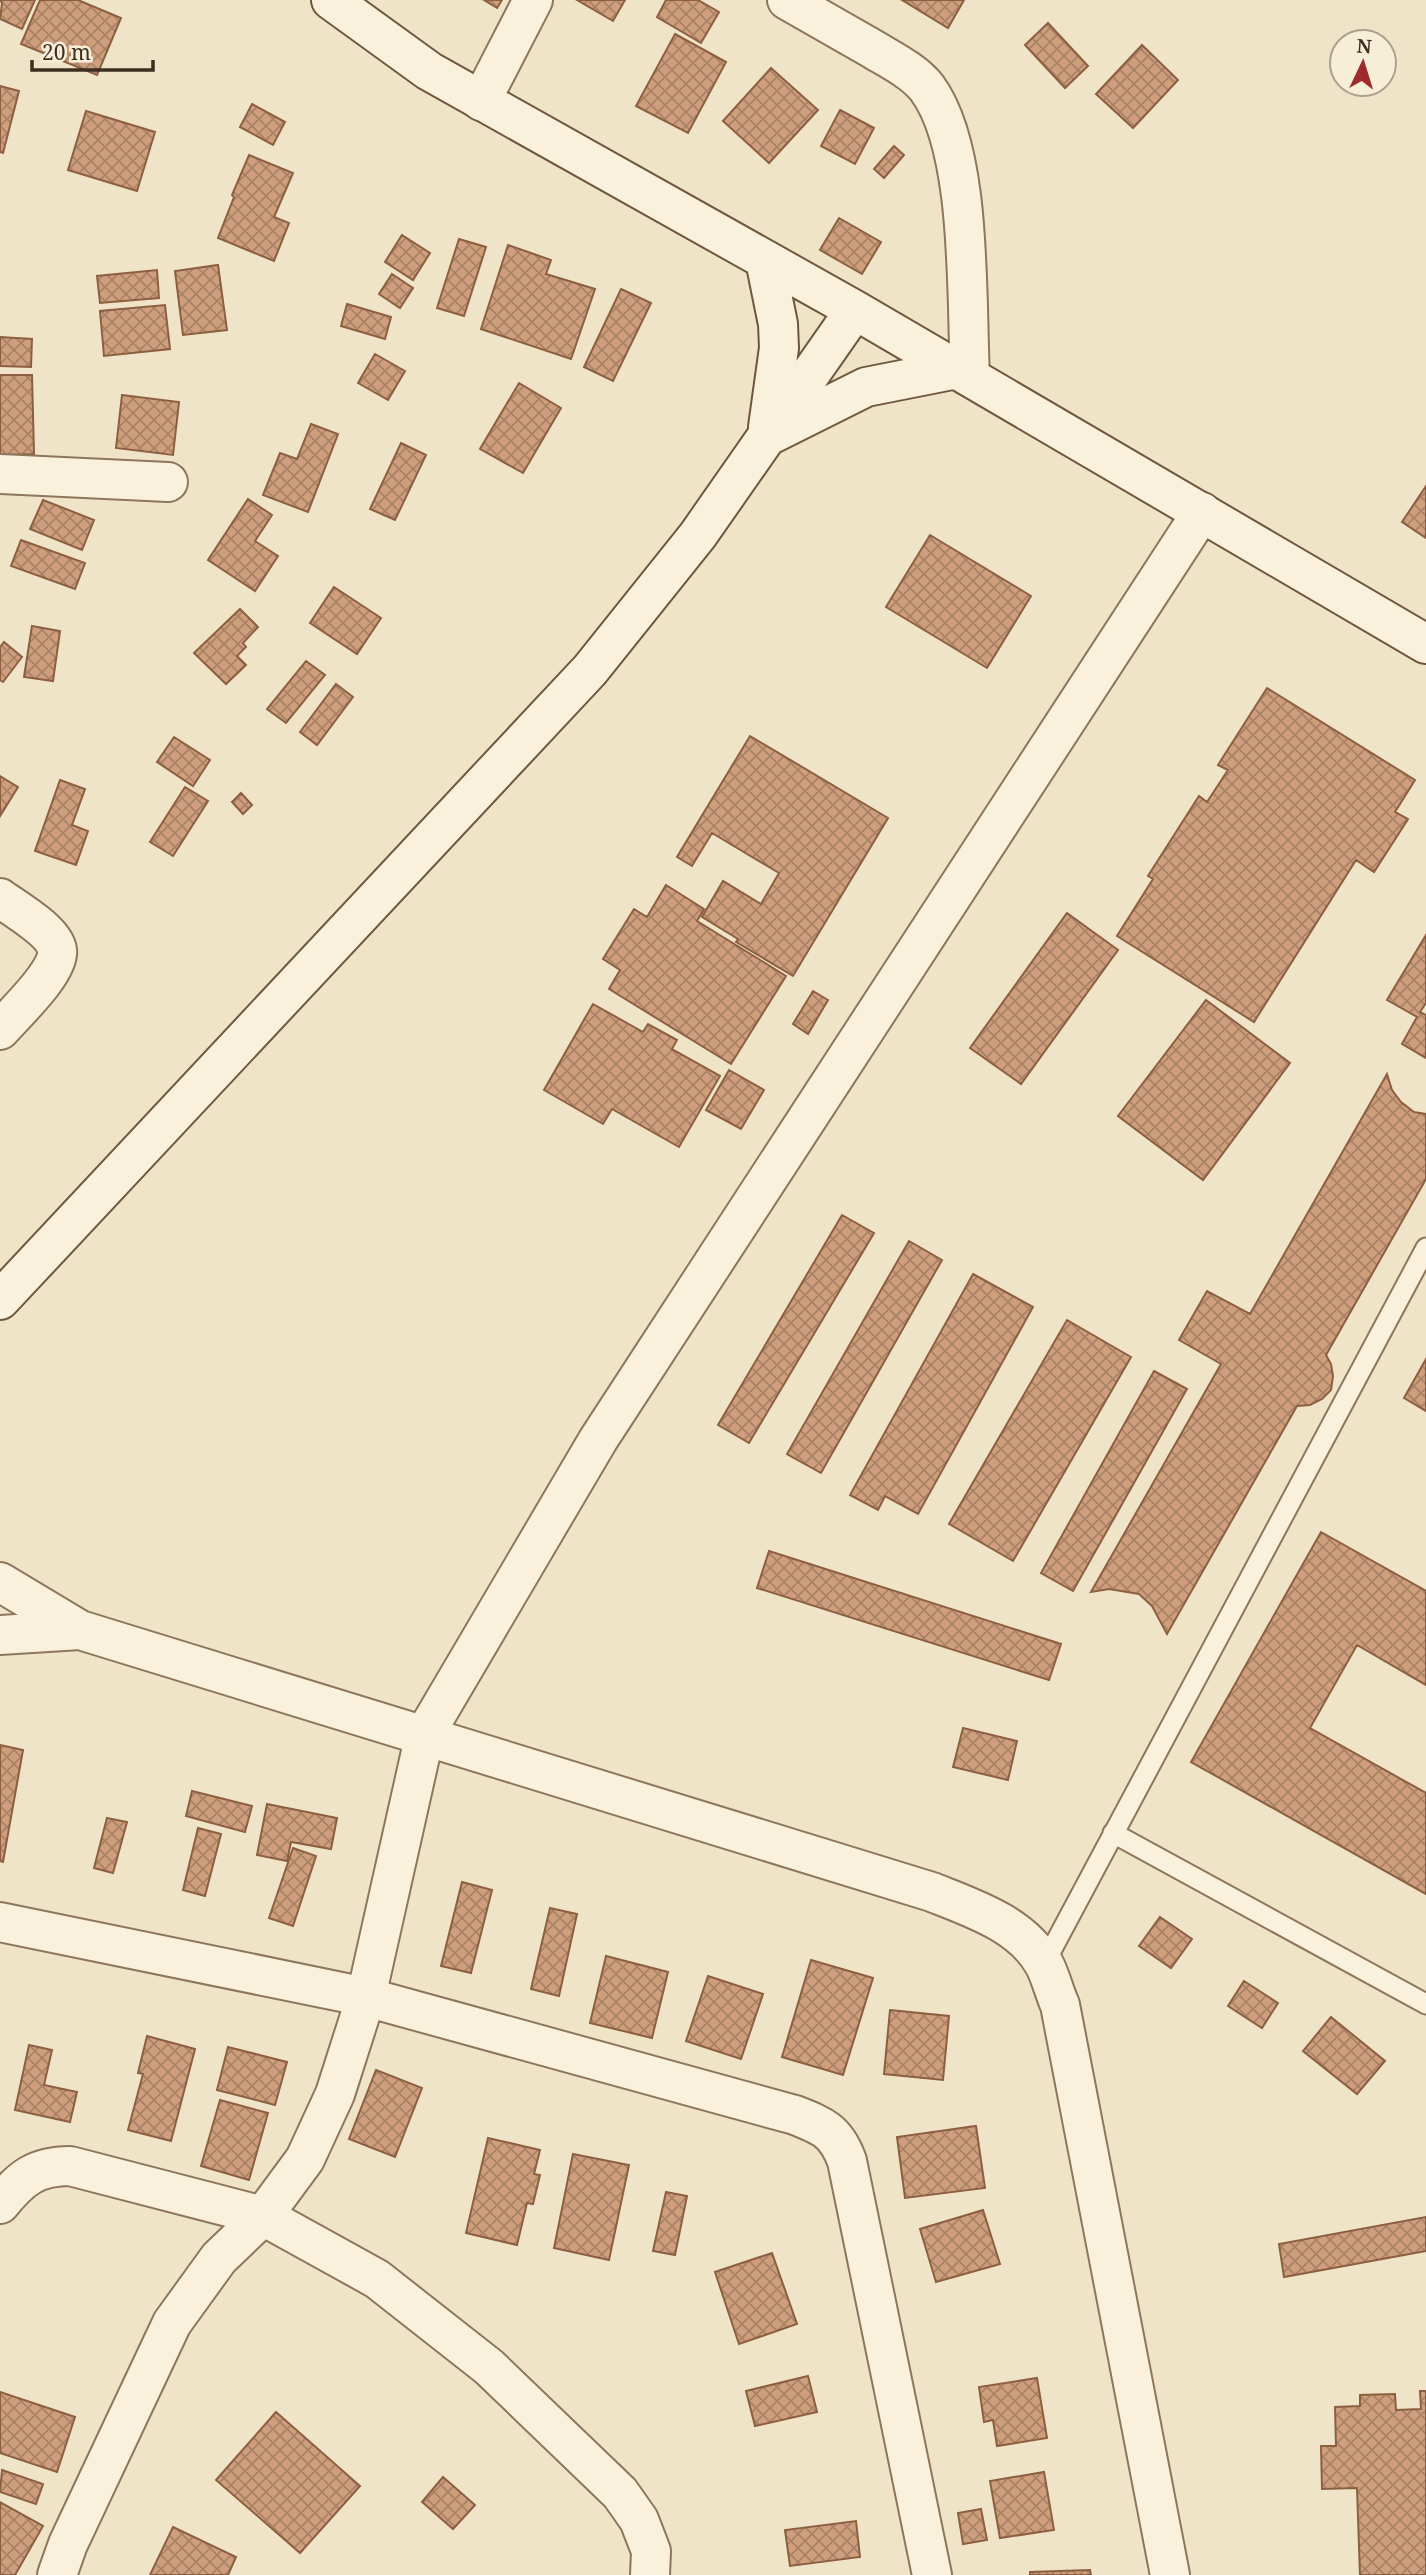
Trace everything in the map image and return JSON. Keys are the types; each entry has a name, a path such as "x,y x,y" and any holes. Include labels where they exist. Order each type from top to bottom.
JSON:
{"street":[{"path":"331,0 429,71 855,310 1426,644"},
{"path":"481,101 533,0"},
{"path":"787,0 901,66 927,87 942,116 954,154 962,202 969,376"},
{"path":"765,260 778,324 779,348 767,436"},
{"path":"0,1300 447,826 590,670 698,535 855,310"},
{"path":"767,436 866,387 969,376"},
{"path":"0,474 168,482"},
{"path":"57,2575 68,2544 172,2323 219,2258 263,2216 305,2159 335,2094 366,1997 425,1734 598,1440 1202,512"},
{"path":"0,898 52,938 57,950 55,963 41,983 0,1030"},
{"path":"0,1582 80,1630 932,1892 981,1912 1022,1936 1044,1964 1060,2005 1170,2575"},
{"path":"0,1635 80,1630"},
{"path":"0,1922 366,1997 794,2115 829,2131 840,2142 847,2161 932,2575"},
{"path":"0,2204 15,2185 34,2172 51,2166 70,2166 263,2216 377,2279 489,2367 620,2493 639,2521 651,2551 650,2575"}],"lane":[{"path":"1044,1964 1426,1248"},
{"path":"1113,1833 1426,2004"}],"building":[{"path":"0,0 35,0 22,29 0,19"},
{"path":"40,0 78,0 121,18 97,75 21,44"},
{"path":"484,0 502,0 497,8"},
{"path":"577,0 625,0 613,21"},
{"path":"666,0 698,0 719,12 701,43 657,17"},
{"path":"902,0 964,0 948,28"},
{"path":"1048,23 1088,66 1065,88 1025,45"},
{"path":"675,34 726,62 688,133 636,106"},
{"path":"1142,45 1178,80 1133,128 1096,94"},
{"path":"771,68 818,110 769,163 723,121"},
{"path":"0,86 19,91 3,153 0,152"},
{"path":"252,104 285,122 273,145 240,127"},
{"path":"840,110 874,128 855,164 821,146"},
{"path":"86,111 155,132 137,191 68,170"},
{"path":"894,146 904,155 884,178 874,169"},
{"path":"249,155 293,173 274,217 289,223 274,261 218,238"},
{"path":"839,218 881,242 862,274 820,250"},
{"path":"402,235 430,253 413,280 385,262"},
{"path":"459,239 486,247 464,316 437,308"},
{"path":"508,245 551,260 546,274 595,289 571,359 481,329"},
{"path":"218,265 227,330 183,335 175,271"},
{"path":"157,270 159,298 100,303 97,276"},
{"path":"392,274 413,288 400,308 379,294"},
{"path":"621,289 651,303 613,381 584,367"},
{"path":"347,304 391,317 385,339 341,326"},
{"path":"165,305 170,349 104,356 100,311"},
{"path":"0,337 32,339 31,367 0,366"},
{"path":"375,354 405,371 388,400 358,383"},
{"path":"0,375 32,375 34,454 0,455"},
{"path":"519,383 561,408 523,473 480,449"},
{"path":"122,395 179,402 173,455 116,448"},
{"path":"311,424 338,434 308,512 263,495 280,453 297,459"},
{"path":"401,443 426,455 395,520 370,509"},
{"path":"1426,486 1426,538 1402,522"},
{"path":"248,499 272,515 255,541 278,556 255,591 208,560"},
{"path":"43,500 94,520 82,550 30,529"},
{"path":"930,535 1031,596 987,668 886,607"},
{"path":"21,540 85,563 75,589 11,566"},
{"path":"334,587 381,618 357,654 310,623"},
{"path":"240,609 258,627 243,643 246,647 237,656 246,665 226,684 194,653"},
{"path":"32,626 60,631 53,681 24,677"},
{"path":"4,642 22,657 3,682 0,680 0,647"},
{"path":"306,661 325,675 286,723 267,709"},
{"path":"336,684 353,697 317,745 300,732"},
{"path":"1267,688 1415,780 1395,812 1408,819 1374,872 1356,860 1254,1022 1117,936 1153,879 1148,876 1199,796 1207,802 1228,770 1218,765"},
{"path":"750,736 888,818 793,976 736,942 738,939 702,917 723,881 761,904 779,873 712,833 692,866 677,857"},
{"path":"174,737 210,760 193,786 157,762"},
{"path":"0,776 18,787 0,816"},
{"path":"60,780 85,789 72,825 88,831 76,865 35,851"},
{"path":"185,787 208,801 173,856 150,842"},
{"path":"241,793 252,805 243,814 232,802"},
{"path":"666,885 704,909 697,921 786,976 731,1064 609,989 620,970 603,959 634,909 647,917"},
{"path":"1067,913 1118,950 1021,1084 970,1048"},
{"path":"1426,935 1426,1003 1420,1012 1426,1015 1426,1058 1402,1044 1417,1017 1387,1000"},
{"path":"813,991 828,1000 808,1034 793,1024"},
{"path":"1206,1000 1290,1063 1203,1180 1118,1116"},
{"path":"593,1004 643,1032 648,1024 677,1040 672,1049 720,1076 679,1147 612,1109 603,1124 544,1090"},
{"path":"729,1070 764,1090 741,1129 706,1110"},
{"path":"1387,1074 1392,1090 1401,1102 1414,1112 1426,1114 1426,1179 1326,1355 1333,1376 1331,1390 1310,1405 1297,1406 1167,1634 1152,1606 1139,1594 1109,1589 1091,1592 1221,1364 1179,1340 1207,1291 1250,1314"},
{"path":"842,1215 874,1233 749,1443 718,1425"},
{"path":"909,1241 942,1260 821,1473 787,1454"},
{"path":"973,1274 1033,1307 918,1514 885,1496 878,1510 850,1495"},
{"path":"1067,1320 1131,1357 1013,1561 949,1524"},
{"path":"1426,1359 1426,1411 1404,1398"},
{"path":"1154,1371 1187,1389 1073,1591 1041,1573"},
{"path":"1321,1532 1426,1591 1426,1685 1357,1645 1310,1728 1426,1793 1426,1894 1191,1762"},
{"path":"769,1551 1061,1644 1049,1680 757,1588"},
{"path":"963,1728 1017,1741 1008,1780 953,1767"},
{"path":"0,1745 23,1750 3,1862 0,1861"},
{"path":"192,1791 252,1806 245,1832 186,1816"},
{"path":"267,1804 337,1818 331,1849 291,1842 287,1861 257,1855"},
{"path":"107,1818 127,1822 113,1873 94,1868"},
{"path":"198,1828 221,1834 205,1896 183,1890"},
{"path":"293,1848 316,1856 293,1926 269,1918"},
{"path":"462,1882 492,1890 471,1973 441,1966"},
{"path":"550,1908 577,1914 559,1996 531,1989"},
{"path":"1160,1917 1192,1939 1171,1968 1139,1946"},
{"path":"606,1956 668,1972 652,2038 590,2023"},
{"path":"811,1960 873,1978 843,2075 782,2057"},
{"path":"708,1976 763,1994 741,2059 686,2041"},
{"path":"1244,1981 1278,2003 1262,2028 1228,2006"},
{"path":"890,2010 949,2016 943,2080 884,2074"},
{"path":"1331,2017 1385,2061 1357,2094 1303,2051"},
{"path":"147,2036 195,2049 171,2141 128,2130 143,2074 138,2073"},
{"path":"29,2045 52,2050 44,2085 77,2092 70,2122 15,2110"},
{"path":"228,2047 287,2062 275,2105 217,2090"},
{"path":"376,2070 422,2088 395,2157 349,2139"},
{"path":"220,2100 268,2113 249,2180 201,2166"},
{"path":"976,2126 985,2188 905,2198 897,2137"},
{"path":"488,2138 540,2150 534,2174 540,2175 533,2204 527,2203 517,2245 466,2233"},
{"path":"573,2154 629,2165 609,2260 554,2248"},
{"path":"666,2192 687,2196 675,2255 653,2251"},
{"path":"983,2210 1000,2264 936,2282 920,2229"},
{"path":"1426,2217 1426,2251 1284,2277 1279,2244"},
{"path":"772,2253 797,2324 739,2344 715,2272"},
{"path":"808,2376 817,2412 755,2426 746,2391"},
{"path":"1037,2378 1047,2438 997,2446 993,2420 984,2422 979,2387"},
{"path":"1420,2391 1426,2391 1426,2575 1360,2575 1357,2488 1322,2489 1321,2446 1336,2446 1335,2407 1360,2406 1360,2395 1395,2394 1396,2410 1421,2409"},
{"path":"0,2392 75,2417 57,2472 0,2453"},
{"path":"276,2412 360,2486 300,2553 216,2480"},
{"path":"2,2470 43,2484 36,2504 0,2492"},
{"path":"1044,2472 1054,2530 1000,2538 990,2481"},
{"path":"443,2477 475,2505 453,2529 422,2502"},
{"path":"0,2502 43,2526 15,2575 0,2575"},
{"path":"981,2509 987,2540 963,2544 958,2513"},
{"path":"856,2521 860,2557 790,2566 785,2530"},
{"path":"173,2527 236,2557 228,2575 150,2575"},
{"path":"1090,2570 1091,2575 1030,2575 1030,2572"}]}
